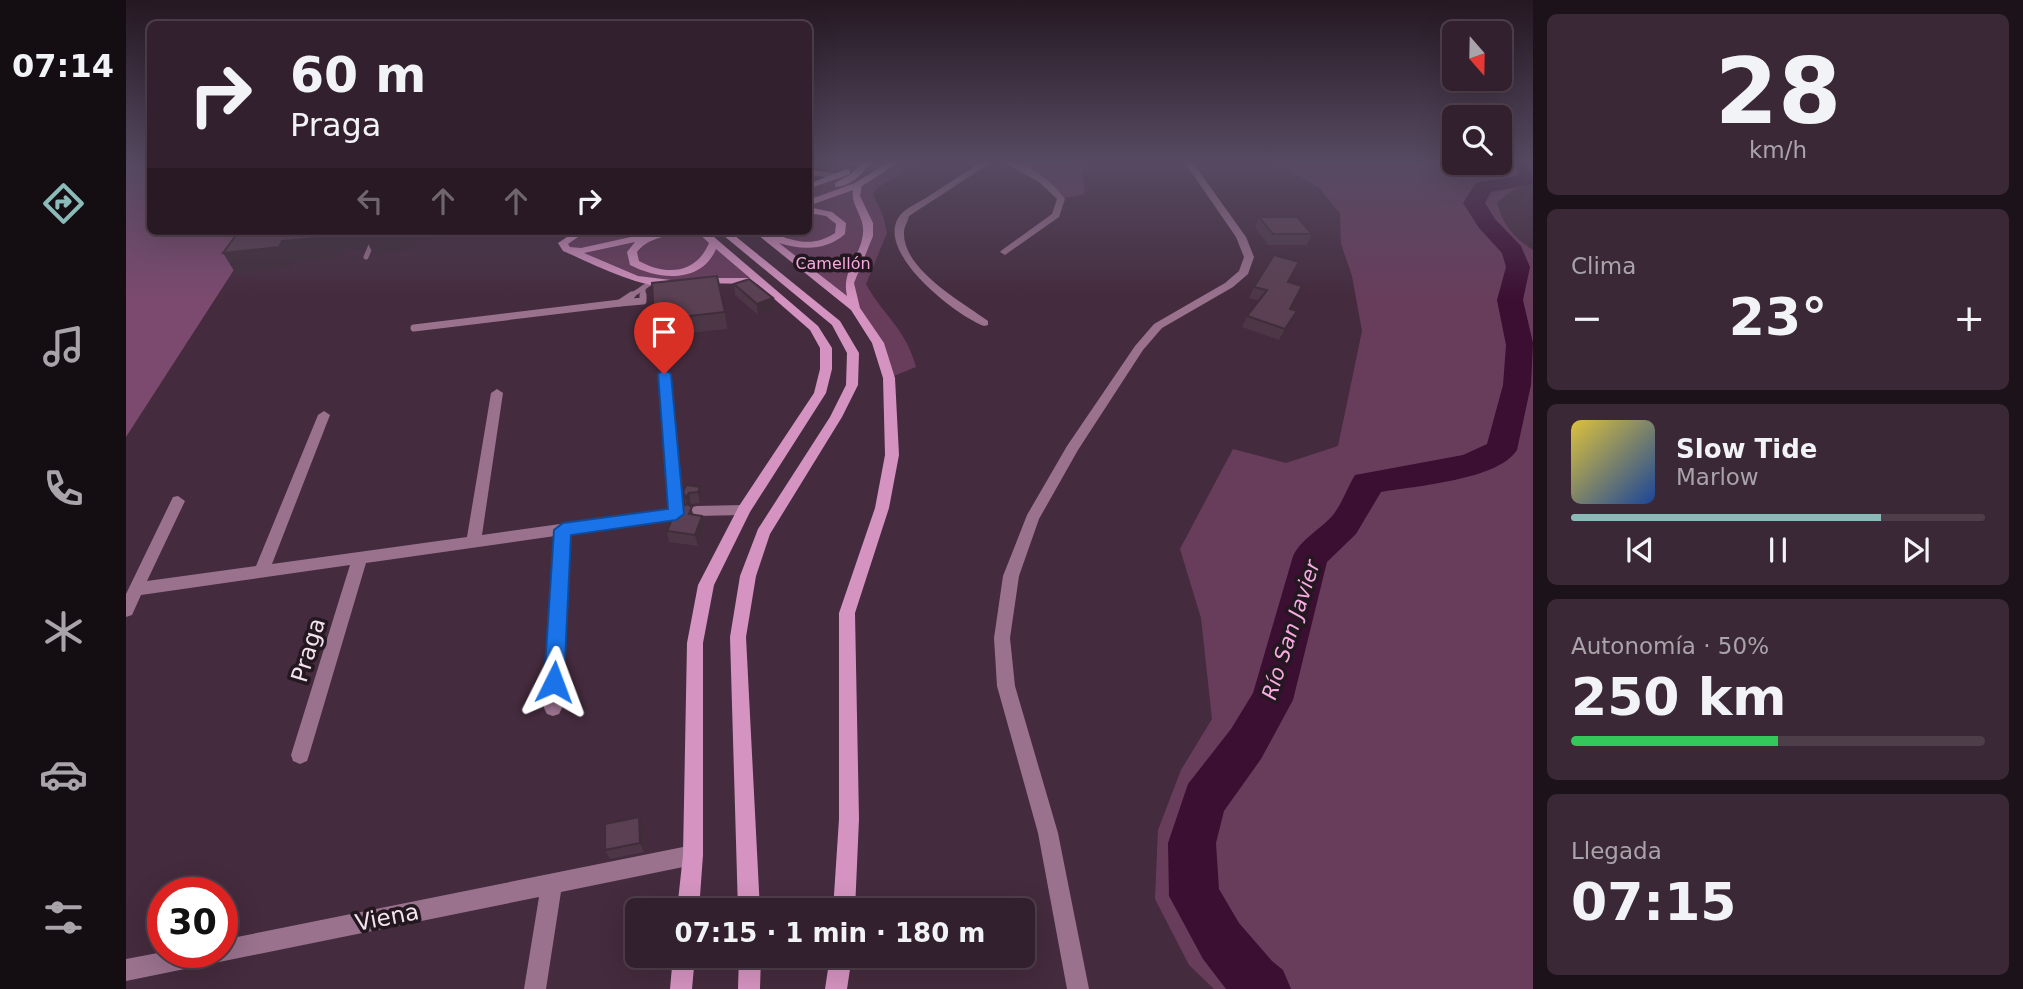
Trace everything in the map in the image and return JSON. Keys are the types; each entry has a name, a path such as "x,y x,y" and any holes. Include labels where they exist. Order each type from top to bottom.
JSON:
{"main road":[{"path":"855,308 849,283 868,236 868,223 861,206"},
{"path":"768,235 783,242 811,246 829,242 840,234 841,223 829,214 812,211"},
{"path":"574,235 564,239 564,246 571,251 646,285 759,281"},
{"path":"571,251 650,235"},
{"path":"655,235 640,242 632,252 634,263 655,272 669,274 690,271 706,261 719,237"},
{"path":"765,235 855,308 878,343 889,378 892,455 882,508 847,612 849,819 845,898"},
{"path":"689,898 693,855 695,643 706,585 744,510 820,393 826,369 826,348 814,328 759,281 719,237"},
{"path":"719,237 836,323 853,353 852,384 836,417 763,533 748,576 738,637 748,898"},
{"path":"681,989 683,968"},
{"path":"748,989 749,968"},
{"path":"836,989 839,968"}],"street":[{"path":"919,206 905,215 899,224 897,237 904,255 919,273 984,323"},
{"path":"1005,252 1056,215 1059,206"},
{"path":"1078,989 1048,833 1006,686 1004,626 1011,576 1032,519 1073,449 1139,348 1158,327 1229,285 1244,272 1248,257 1241,237 1219,206"},
{"path":"664,374 685,513"},
{"path":"474,542 497,393"},
{"path":"262,571 324,415"},
{"path":"126,610 178,501"},
{"path":"136,589 685,513 744,510"},
{"path":"553,708 563,530"},
{"name":"Praga","path":"300,755 360,558"},
{"name":"Viena","path":"238,948 693,855"},
{"path":"536,989 552,884"},
{"path":"126,970 147,966"}],"lane":[{"path":"366,257 375,235"},
{"path":"620,303 646,285"},
{"path":"414,328 643,301 646,285"}],"green space":[{"name":"Camellón","path":"812,206 879,206 887,233 866,284 900,332 916,367 889,378 878,343 855,308 763,235 812,235"},
{"path":"1334,206 1498,206 1510,230 1533,250 1533,989 1214,989 1189,965 1155,899 1158,830 1181,770 1212,719 1201,618 1180,549 1233,449 1286,463 1338,446 1362,331 1352,276 1341,244 1340,213"},
{"path":"580,235 706,235 759,281 650,283 566,249 564,239"}],"shaded area":[{"path":"126,206 147,206 147,235 256,235 126,437"}],"building":[{"path":"1259,217 1297,217 1312,234 1273,234"},
{"path":"236,235 328,235 282,241 279,247 223,253"},
{"path":"1274,255 1299,262 1288,282 1302,286 1290,309 1297,311 1285,329 1247,316 1267,290 1254,287"},
{"path":"717,276 725,312 654,320 652,283"},
{"path":"749,279 773,298 757,304 734,284"},
{"path":"686,485 700,487 698,492 689,493 686,498 683,492"},
{"path":"687,504 692,507 689,514 702,516 695,535 667,531 676,510"},
{"path":"639,817 640,843 605,850 605,824"}],"waterway":[{"name":"Río San Javier","path":"1264,989 1253,980 1221,941 1194,896 1192,843 1204,800 1246,744 1272,700 1311,556 1344,525 1364,496 1367,483 1470,465 1501,450 1517,385 1520,345 1510,300 1518,267 1513,251 1487,223 1476,206"}],"route":[{"path":"554,682 563,530 676,514 664,374"}]}
